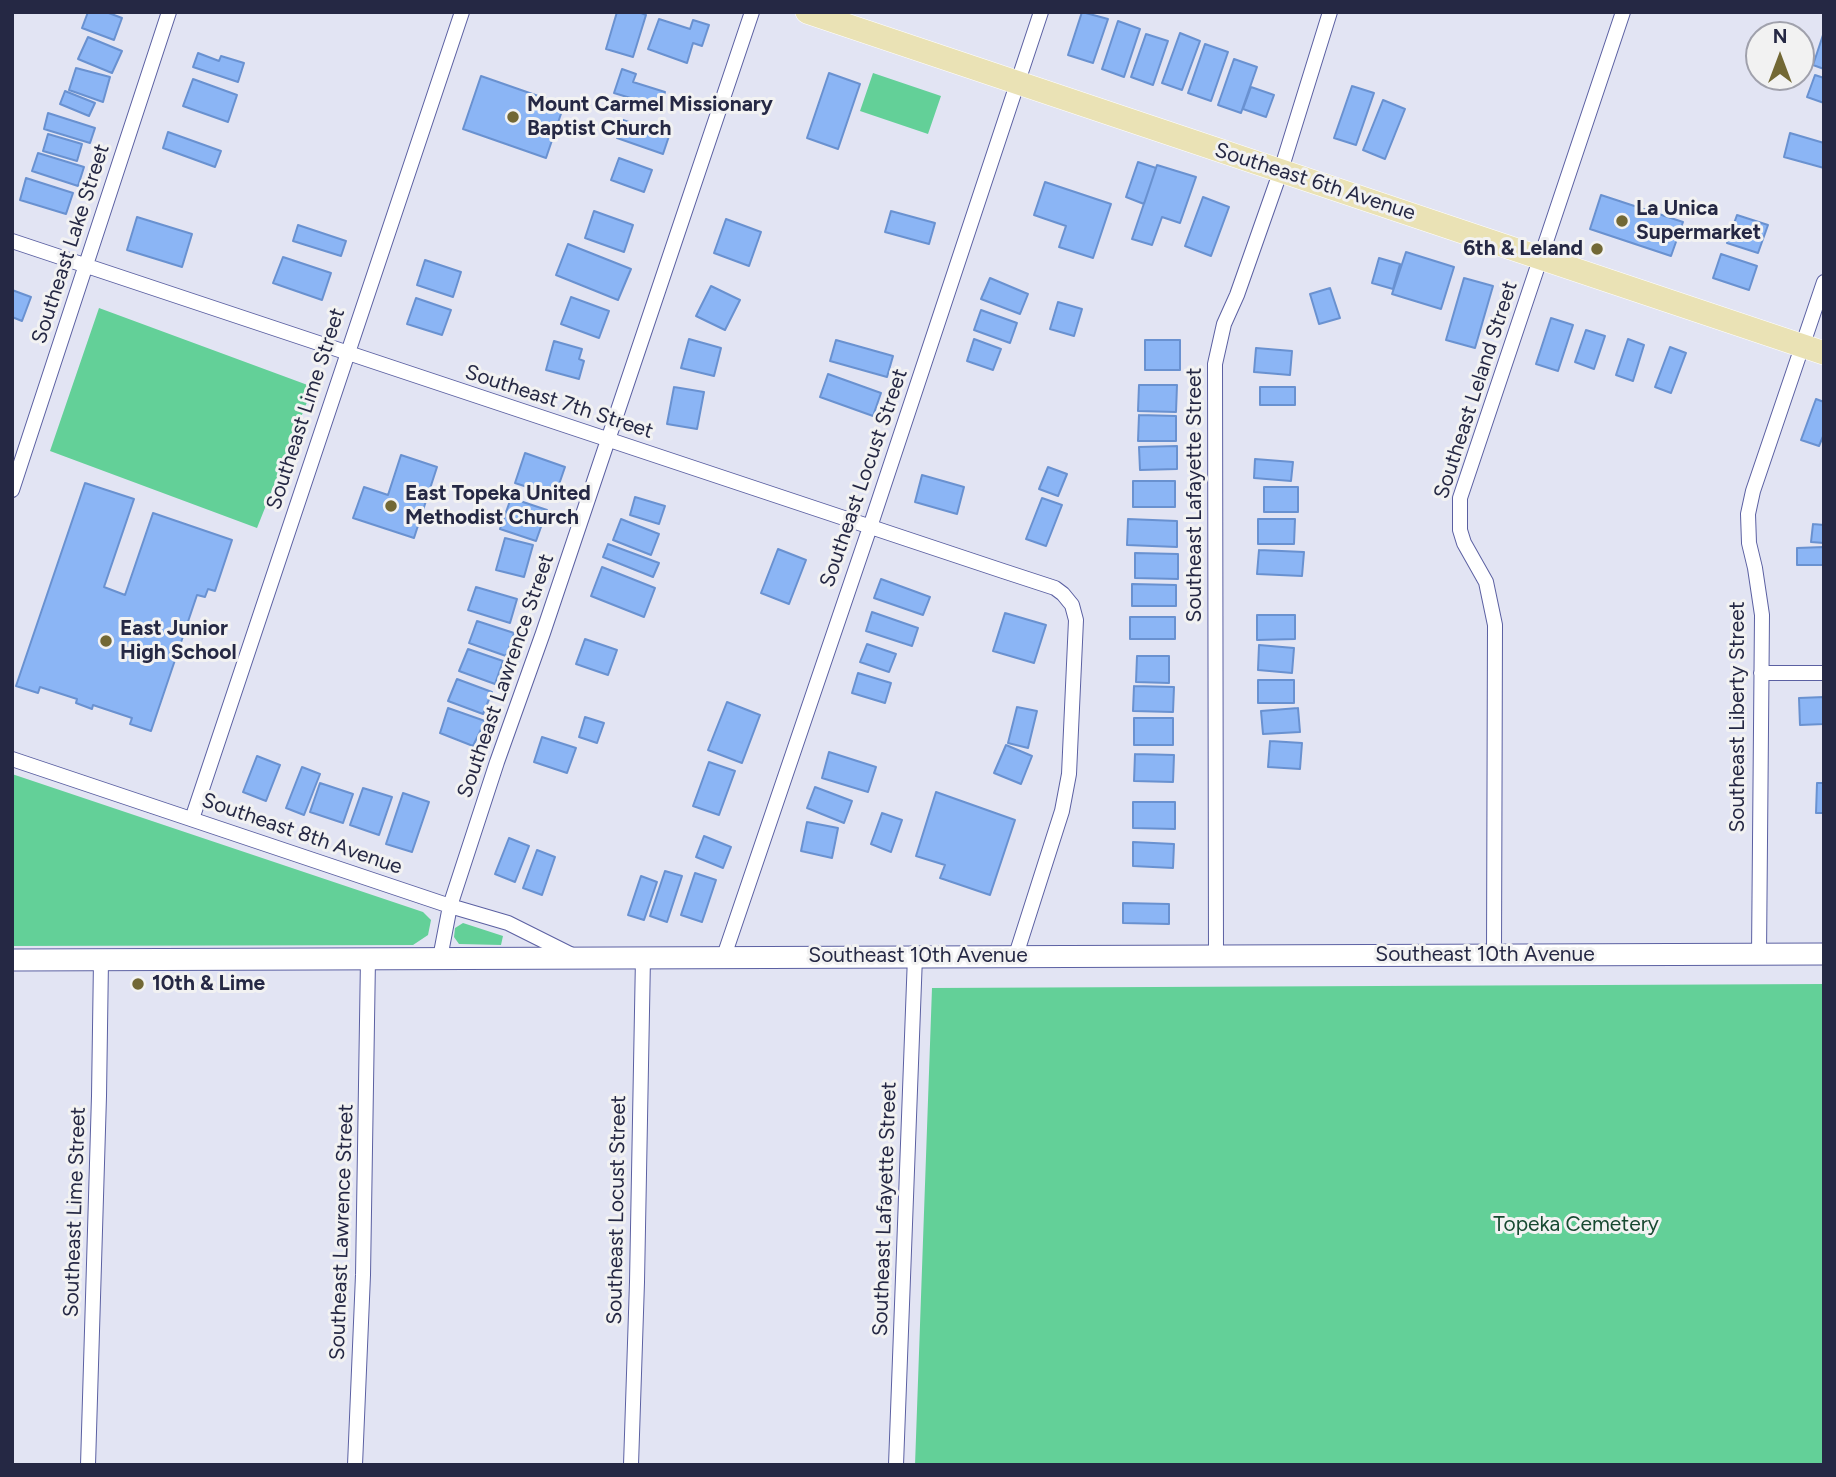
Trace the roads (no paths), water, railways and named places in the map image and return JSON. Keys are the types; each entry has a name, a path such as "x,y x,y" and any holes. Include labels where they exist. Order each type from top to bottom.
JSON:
{"main road":[{"name":"Southeast 6th Avenue","path":"807,12 1813,349"},
{"name":"Southeast 10th Avenue","path":"12,960 1824,954"}],"street":[{"name":"Southeast Lake Street","path":"12,490 169,12"},
{"name":"Southeast Lime Street","path":"192,819 462,12"},
{"name":"Southeast Lawrence Street","path":"440,958 450,906 497,762 609,440 752,12"},
{"name":"Southeast Locust Street","path":"724,957 1041,12"},
{"name":"Southeast Lafayette Street","path":"1216,955 1214,364 1224,324 1237,295 1280,170 1330,12"},
{"name":"Southeast Leland Street","path":"1494,955 1495,625 1486,582 1464,543 1458,515 1460,499 1623,12"},
{"name":"Southeast 7th Street","path":"12,241 1055,588 1072,605 1076,620 1069,774 1064,802 1016,955"},
{"name":"Southeast Liberty Street","path":"1759,954 1762,615 1749,542 1748,514 1753,491 1813,349 1824,282"},
{"path":"1761,673 1824,673"},
{"name":"Southeast 8th Avenue","path":"12,759 508,923 575,957"},
{"name":"Southeast Lafayette Street","path":"896,1465 915,956"},
{"name":"Southeast Locust Street","path":"631,1465 643,957"},
{"name":"Southeast Lawrence Street","path":"355,1465 363,1275 368,958"},
{"name":"Southeast Lime Street","path":"88,1465 101,960"}],"place":[{"name":"Mount Carmel Missionary Baptist Church","path":"513,117"},
{"name":"La Unica Supermarket","path":"1622,221"},
{"name":"6th & Leland","path":"1597,249"},
{"name":"East Topeka United Methodist Church","path":"391,506"},
{"name":"East Junior High School","path":"106,641"},
{"name":"10th & Lime","path":"138,984"}],"park label":[{"name":"Topeka Cemetery","path":"1576,1225"}]}
